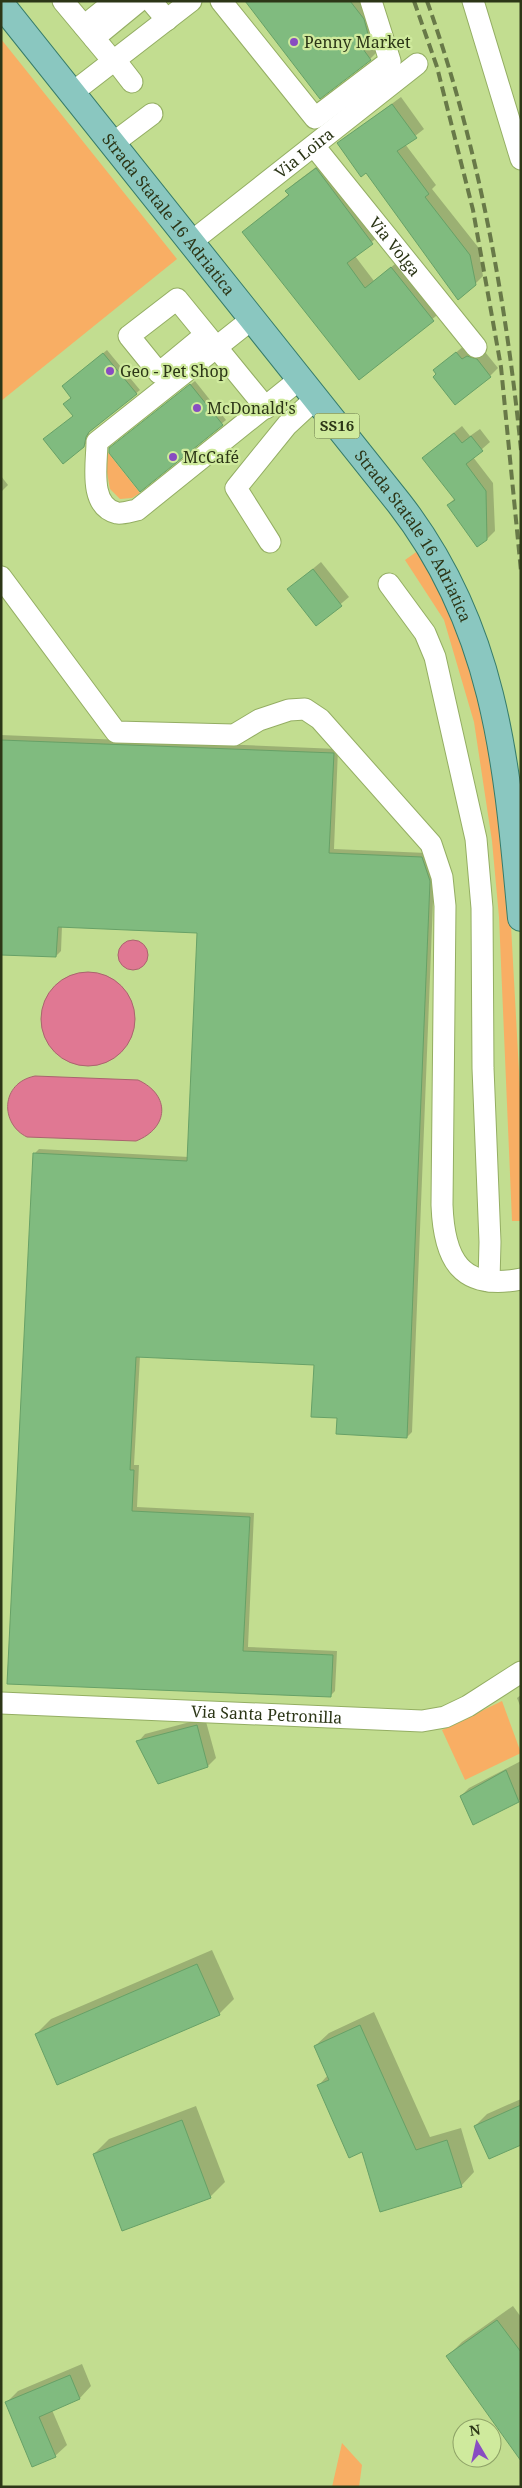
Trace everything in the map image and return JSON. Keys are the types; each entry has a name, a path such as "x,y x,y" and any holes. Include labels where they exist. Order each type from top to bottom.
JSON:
{"main road":[{"name":"Strada Statale 16 Adriatica","path":"1,4 422,535 447,578 469,627 485,674 502,741 521,918"}],"street":[{"path":"89,32 115,1"},
{"path":"89,32 139,1"},
{"path":"151,1 167,20"},
{"path":"72,93 191,1"},
{"path":"221,1 315,118 390,61 371,1"},
{"path":"473,1 521,159"},
{"path":"65,2 132,82"},
{"name":"Via Loira","path":"191,242 417,64"},
{"path":"112,144 152,114"},
{"name":"Via Volga","path":"314,146 476,347"},
{"path":"252,319 210,341 97,442 97,493 105,504 118,513 137,510 266,408 308,389"},
{"path":"210,341 266,408"},
{"path":"270,542 236,488 287,425 308,389"},
{"path":"1,577 116,732 234,736 259,720 288,710 305,709 320,719 431,844 442,877 445,906 442,1205 445,1240 453,1259 462,1269 477,1278 490,1281 521,1279"},
{"path":"389,584 425,633 435,657 476,838 482,908 483,1068 490,1281"},
{"name":"Via Santa Petronilla","path":"1,1703 422,1721 445,1717 521,1672"}],"shaded area":[{"path":"1,39 177,259 1,401"},
{"path":"102,445 140,493 132,498 120,499 110,489"},
{"path":"419,550 441,583 484,687 508,871 521,1108 521,1221 512,1221 499,917 492,841 474,722 444,620 405,560"},
{"path":"133,940 139,941 147,949 147,961 139,969 133,970 127,969 119,961 118,955 119,949 127,941"},
{"path":"88,972 106,976 121,986 131,1001 135,1019 131,1037 121,1052 106,1062 88,1066 70,1062 55,1052 45,1037 41,1019 45,1001 55,986 70,976"},
{"path":"35,1076 138,1080 149,1086 161,1102 160,1120 147,1135 136,1141 27,1137 18,1131 12,1123 8,1114 8,1104 10,1095 15,1087 24,1080"},
{"path":"502,1701 521,1753 465,1780 442,1730"},
{"path":"342,2443 362,2465 359,2487 332,2487"}],"building":[{"path":"245,1 350,1 364,19 369,38 360,45 371,60 320,99"},
{"path":"392,104 417,138 397,151 429,194 425,197 470,255 476,285 458,300 366,173 361,177 337,143"},
{"path":"316,168 373,244 347,263 365,288 391,267 434,321 359,380 242,232 289,195 285,191"},
{"path":"456,352 462,359 467,356 477,359 491,377 455,405 433,377 436,374 433,370"},
{"path":"103,353 137,394 89,432 84,447 63,464 43,439 73,416 63,404 71,398 62,386"},
{"path":"190,384 223,425 140,492 109,453 109,448"},
{"path":"454,433 462,443 471,436 483,451 466,464 486,491 487,540 477,547 447,505 455,500 422,458"},
{"path":"313,569 342,606 316,626 287,589"},
{"path":"1,740 334,753 329,853 422,857 430,881 407,1438 336,1434 337,1418 311,1417 314,1365 136,1357 130,1470 134,1470 132,1511 250,1517 243,1651 333,1655 331,1697 7,1684 33,1153 187,1161 197,933 58,927 56,957 1,955"},
{"path":"197,1725 208,1767 158,1784 136,1741"},
{"path":"506,1770 519,1802 473,1825 460,1796"},
{"path":"197,1964 220,2015 57,2085 35,2034"},
{"path":"360,2025 416,2150 447,2140 462,2187 380,2212 362,2152 349,2158 317,2085 329,2080 314,2046"},
{"path":"521,2105 521,2145 489,2159 474,2126"},
{"path":"182,2120 211,2198 122,2231 93,2154"},
{"path":"497,2320 521,2352 521,2461 502,2434 502,2418 490,2418 446,2356"},
{"path":"70,2375 80,2399 39,2417 56,2457 32,2467 5,2402"}],"railway":[{"path":"414,1 437,67 473,210 501,367 521,571"},
{"path":"427,1 461,110 488,222 507,336 521,450"}],"place":[{"name":"Penny Market","path":"294,42"},
{"name":"Geo - Pet Shop","path":"110,371"},
{"name":"McDonald's","path":"197,408"},
{"name":"McCafé","path":"173,457"}]}
